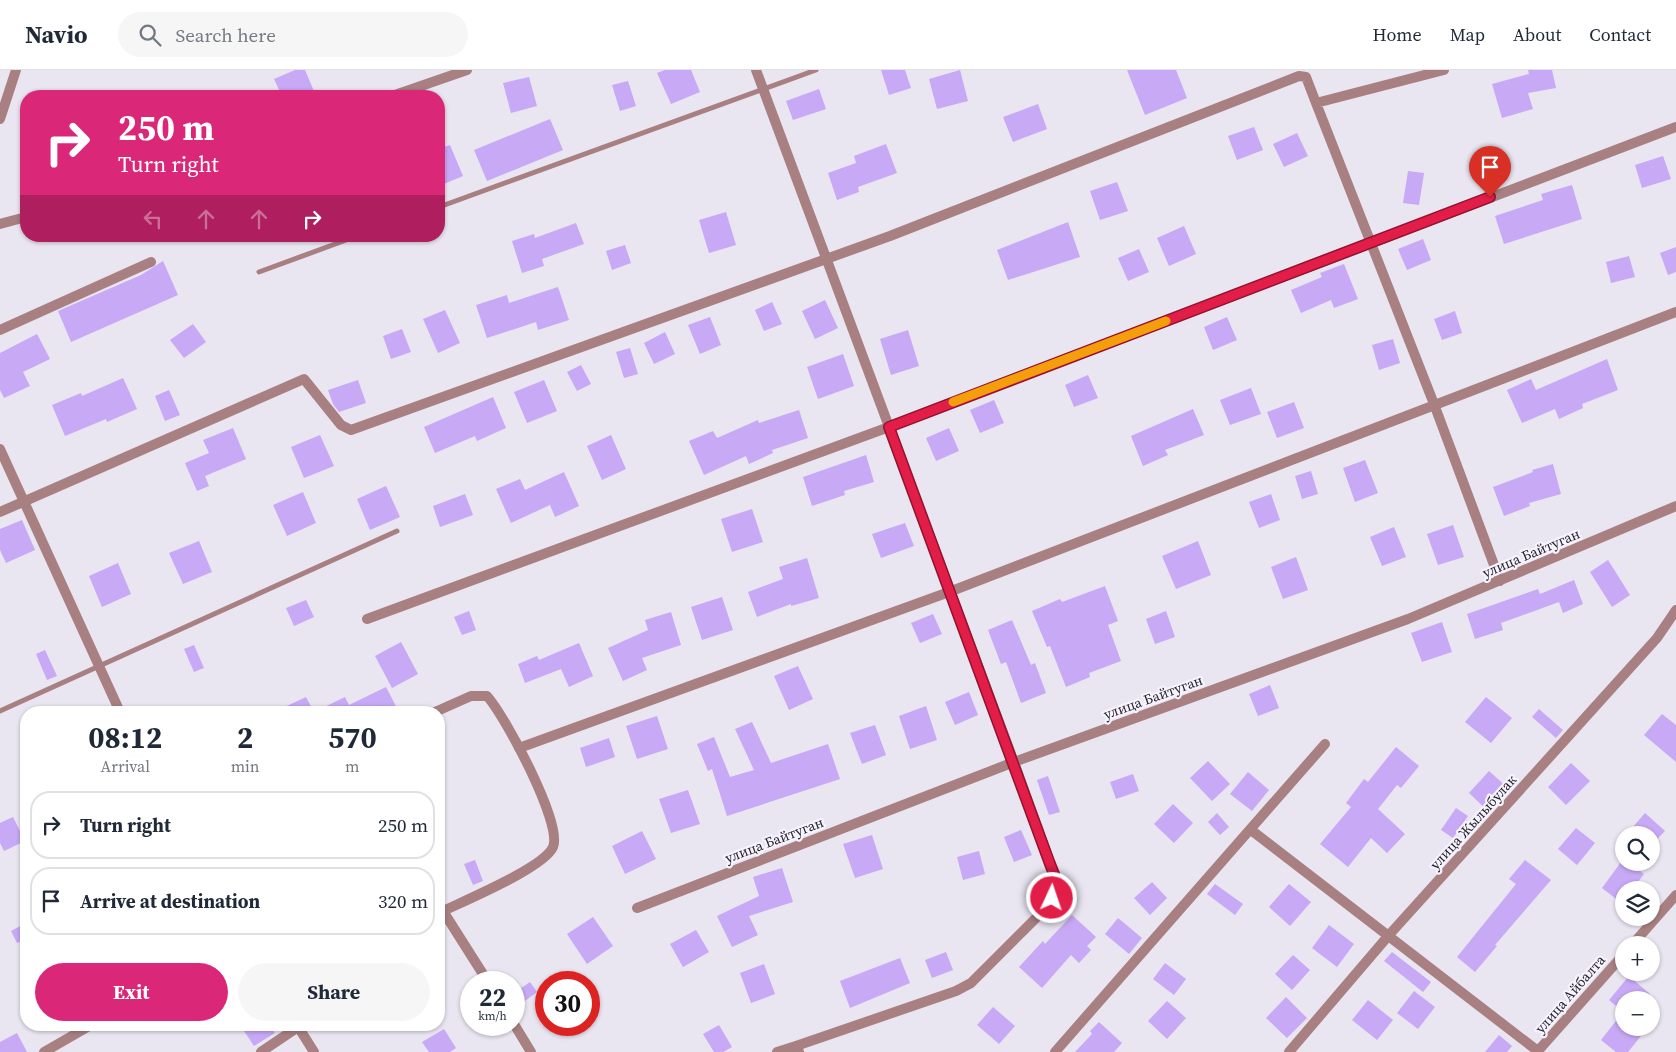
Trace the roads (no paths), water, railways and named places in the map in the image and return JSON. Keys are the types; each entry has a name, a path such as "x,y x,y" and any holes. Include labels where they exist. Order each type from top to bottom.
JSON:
{"street":[{"path":"0,119 16,70"},
{"path":"409,90 467,70"},
{"path":"756,70 828,259 1054,874 1052,898 1046,908 971,983 956,991 798,1049 777,1052"},
{"path":"1316,103 1444,70"},
{"path":"0,512 304,379 341,425 351,430 828,259 1299,76 1306,77 1372,242 1500,581"},
{"path":"367,619 889,427 1676,127"},
{"path":"0,224 20,219"},
{"path":"0,330 151,262"},
{"path":"519,748 949,592 1676,312"},
{"path":"0,449 117,706"},
{"name":"улица Байтуган","path":"637,908 1014,762 1408,619 1676,506"},
{"name":"улица Жылыбулак","path":"1289,1052 1389,935 1657,638 1676,610"},
{"path":"445,708 471,696 487,696 499,710 519,748 554,829 554,847 544,859 471,900 445,910"},
{"path":"1055,1052 1252,830 1325,744"},
{"path":"1252,830 1538,1052"},
{"path":"1640,936 1676,895"},
{"path":"445,918 481,971"},
{"name":"улица Айбалта","path":"1538,1052 1615,964"},
{"path":"44,1052 81,1031"},
{"path":"261,1052 290,1031"},
{"path":"300,1031 314,1052"},
{"path":"522,1036 532,1052"}],"lane":[{"path":"445,205 816,70"},
{"path":"259,272 341,242"},
{"path":"0,711 98,664 397,530"}]}
